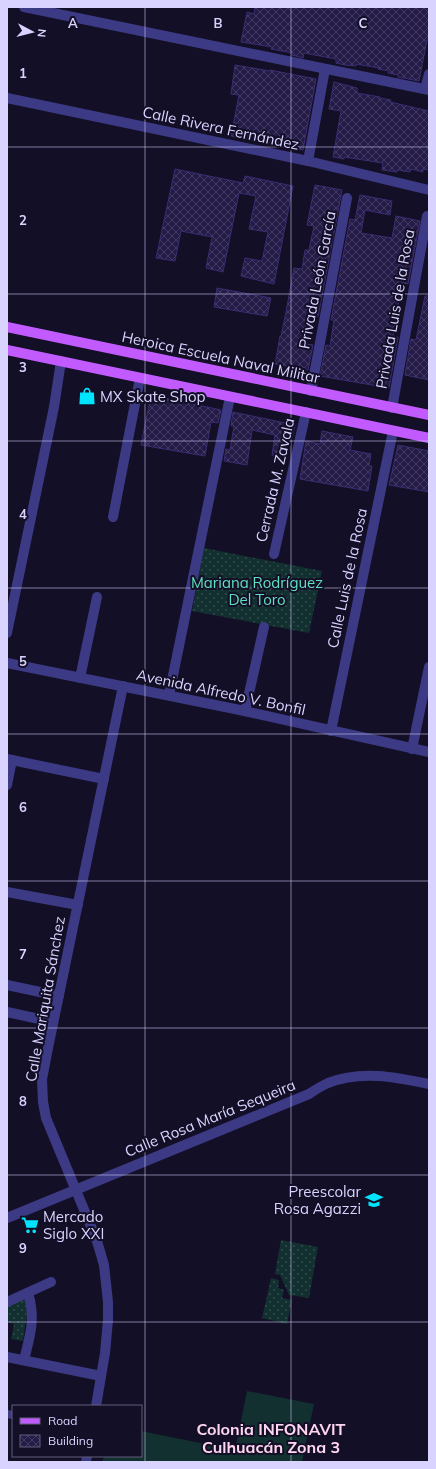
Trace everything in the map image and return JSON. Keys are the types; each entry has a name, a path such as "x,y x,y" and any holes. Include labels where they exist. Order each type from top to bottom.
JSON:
{"main road":[{"name":"Heroica Escuela Naval Militar","path":"7,327 429,415"},
{"path":"7,350 429,438"}],"street":[{"path":"24,7 69,11 325,69 427,90 429,74"},
{"path":"308,162 325,69"},
{"name":"Calle Rivera Fernández","path":"7,98 308,162 429,190"},
{"name":"Privada León García","path":"311,391 347,198"},
{"name":"Privada Luis de la Rosa","path":"392,408 427,216"},
{"path":"7,633 54,406 61,361"},
{"path":"113,517 140,378"},
{"path":"169,695 230,396"},
{"name":"Cerrada M. Zavala","path":"274,554 306,412"},
{"name":"Calle Luis de la Rosa","path":"331,731 393,430"},
{"path":"80,678 97,597"},
{"path":"245,711 264,627"},
{"name":"Avenida Alfredo V. Bonfil","path":"7,663 245,711 429,752"},
{"path":"412,748 429,667"},
{"name":"Calle Mariquita Sánchez","path":"96,1405 105,1353 108,1320 108,1302 104,1265 97,1241 46,1118 43,1102 42,1079 123,686"},
{"path":"7,785 10,760 104,779"},
{"path":"7,892 78,905"},
{"path":"7,985 59,996"},
{"path":"7,1012 53,1022"},
{"name":"Calle Rosa María Sequeira","path":"7,1218 309,1094 327,1083 366,1075 391,1076 429,1084"},
{"path":"7,1302 51,1282"},
{"path":"24,1360 31,1334 33,1318 32,1304 28,1293"},
{"path":"7,1357 101,1376"}],"green space":[{"name":"Mariana Rodríguez Del Toro","path":"204,548 322,571 309,633 192,611"},
{"path":"281,1240 318,1247 309,1298 289,1295 280,1275 275,1274"},
{"path":"271,1278 279,1280 278,1288 284,1290 282,1298 292,1300 287,1324 262,1318"},
{"path":"23,1299 26,1301 27,1312 23,1341 11,1339 14,1324 7,1322 7,1303"},
{"path":"247,1391 314,1404 302,1462 102,1462 104,1457 142,1457 142,1431 235,1450"}],"building":[{"path":"255,7 429,7 429,40 427,40 419,81 398,77 398,75 388,73 389,71 378,69 379,68 356,64 356,66 345,65 336,63 336,59 304,53 303,58 292,55 293,53 271,49 272,47 241,42 247,12 254,14"},
{"path":"235,65 316,79 303,150 231,136 239,95 231,94"},
{"path":"334,82 357,88 357,93 380,97 391,100 390,102 429,111 429,137 427,146 429,146 429,170 423,169 423,172 411,169 410,172 397,170 397,172 382,170 383,163 344,157 344,159 333,157 341,111 329,109"},
{"path":"175,169 243,183 245,176 293,186 274,284 241,276 245,258 262,261 268,232 249,229 256,196 239,193 223,272 206,268 212,237 181,231 175,261 156,258"},
{"path":"315,185 342,190 318,317 311,316 306,344 313,345 308,370 275,364 294,268 302,269 305,250 309,250 314,226 307,225"},
{"path":"360,195 392,201 390,215 365,210 361,233 392,238 396,216 420,221 408,284 403,283 400,293 393,336 398,337 389,388 320,376 326,345 330,346 334,320 331,320 350,219 355,220"},
{"path":"217,288 271,298 267,316 214,307"},
{"path":"425,296 429,296 429,380 405,375 411,339 416,340"},
{"path":"151,395 221,410 218,423 211,422 205,456 141,445"},
{"path":"233,412 295,425 292,438 285,437 281,457 272,455 275,435 252,430 247,465 224,461 226,449 230,450 234,426 231,426"},
{"path":"322,431 353,437 350,450 371,454 369,466 372,466 368,491 300,479 306,441 320,444"},
{"path":"398,445 429,451 429,492 389,485"}],"place":[{"name":"MX Skate Shop","path":"87,396"},
{"name":"Preescolar Rosa Agazzi","path":"374,1200"},
{"name":"Mercado Siglo XXI","path":"30,1225"}],"district":[{"name":"Colonia INFONAVIT Culhuacán Zona 3","path":"271,1438"}]}
